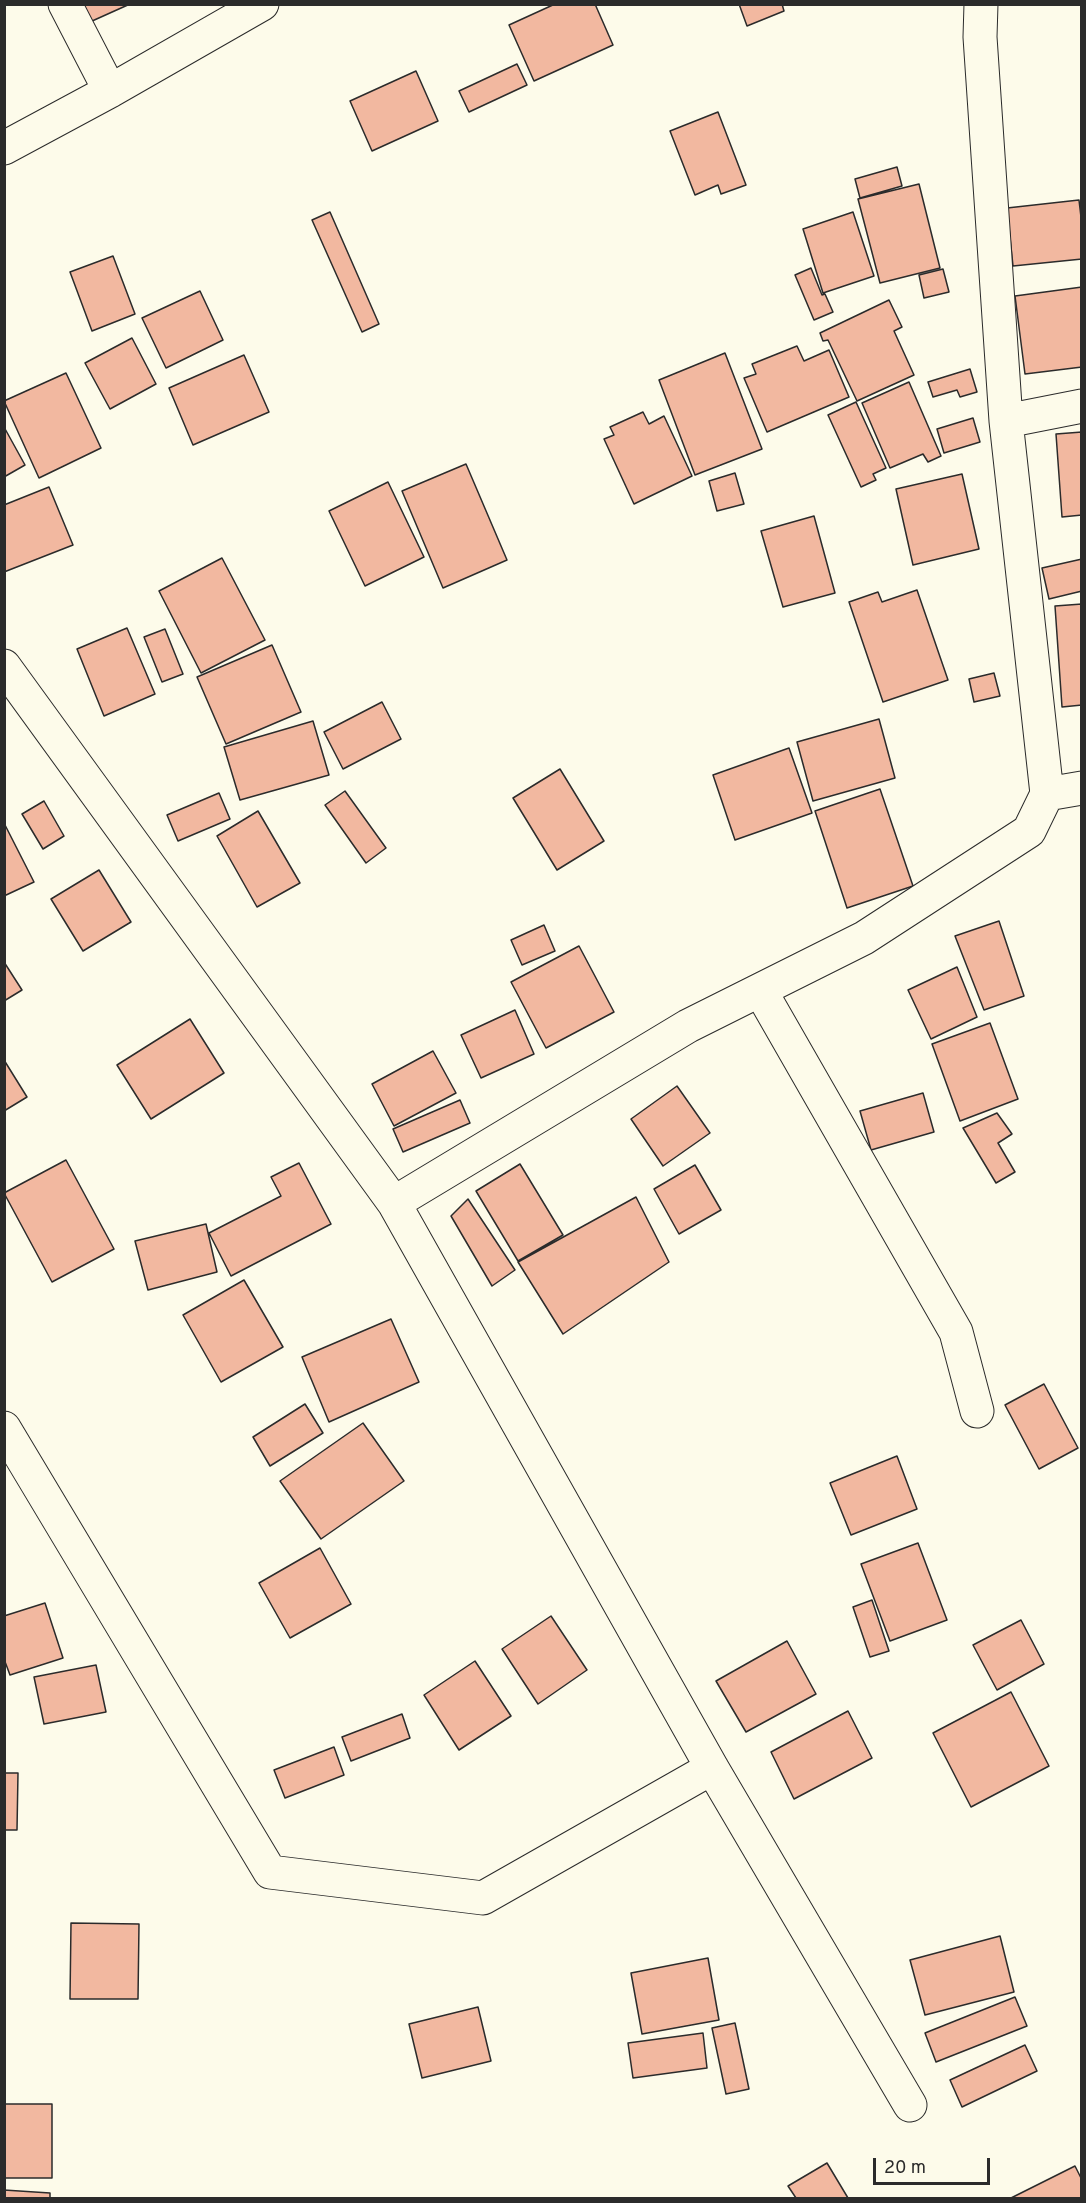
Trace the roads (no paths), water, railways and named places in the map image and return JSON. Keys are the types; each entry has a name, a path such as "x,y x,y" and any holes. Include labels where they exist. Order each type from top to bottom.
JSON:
{"street":[{"path":"65,4 110,91"},
{"path":"4,148 110,91 262,4"},
{"path":"394,1203 688,1026 864,938 1029,831 1047,794 1006,421 980,36 981,4"},
{"path":"1006,421 1082,406"},
{"path":"4,666 394,1203 712,1768 910,2105"},
{"path":"1047,794 1082,788"},
{"path":"760,990 956,1332 977,1412"},
{"path":"4,1428 270,1872 483,1898 712,1768"}]}
